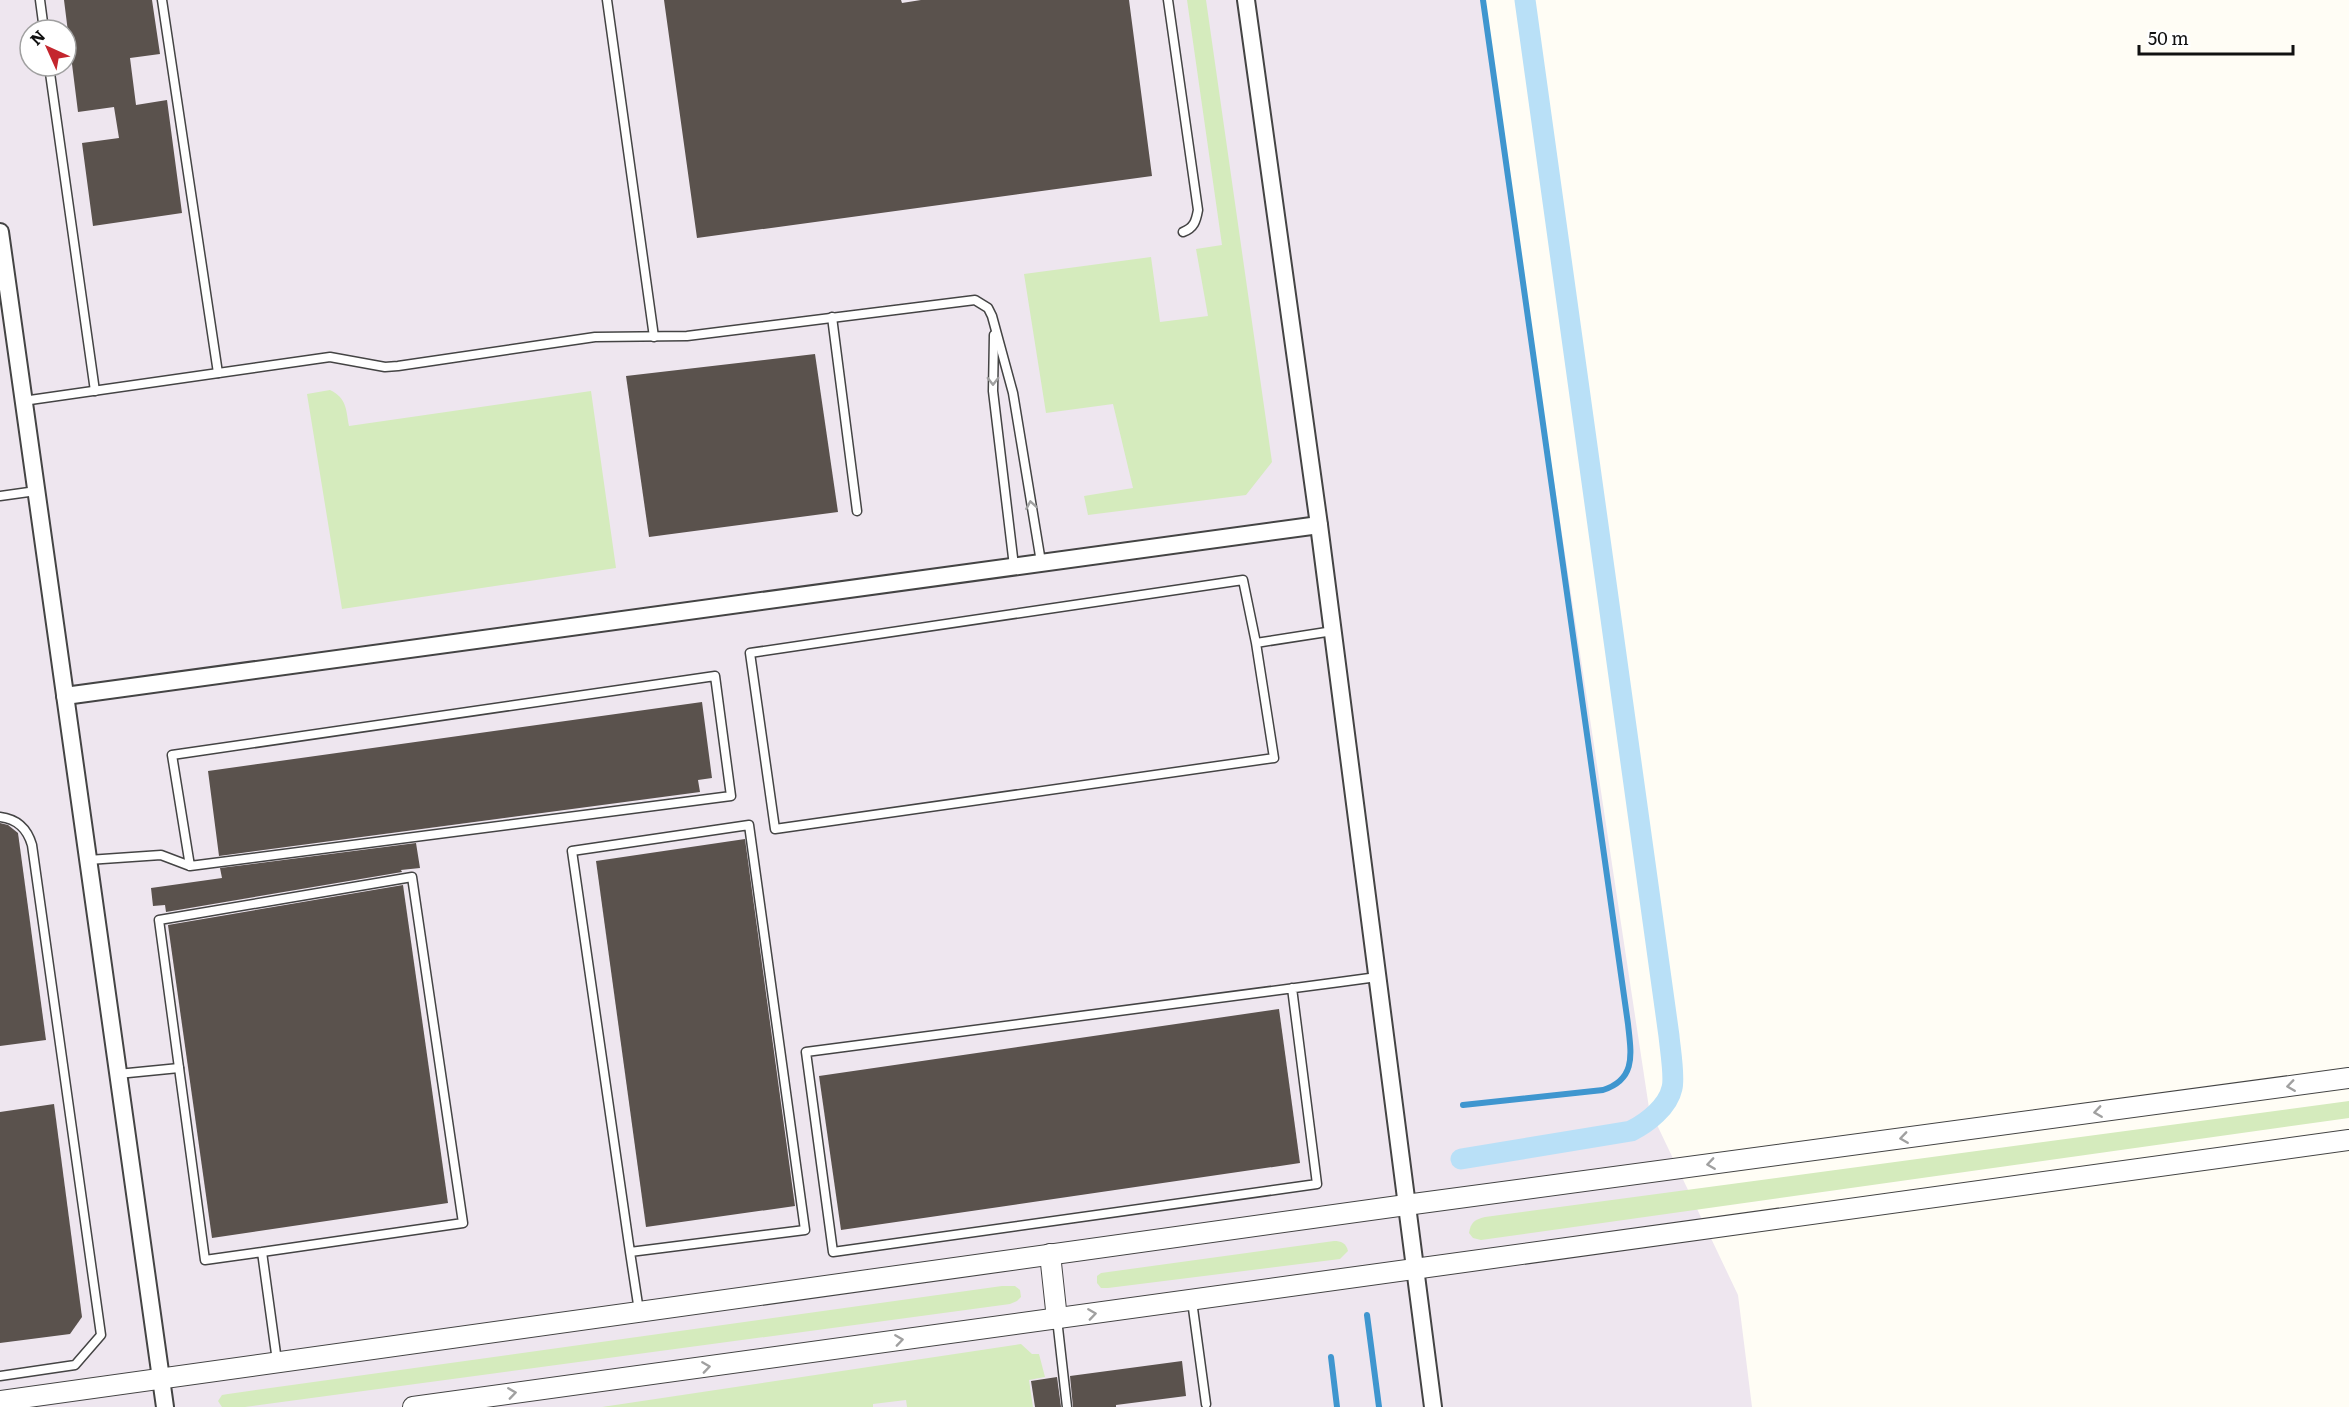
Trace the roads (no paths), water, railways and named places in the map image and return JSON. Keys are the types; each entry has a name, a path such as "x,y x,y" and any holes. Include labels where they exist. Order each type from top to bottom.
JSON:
{"street":[{"path":"1246,0 1319,525 1413,1270 1433,1407"},
{"path":"0,232 165,1407"},
{"path":"65,696 1319,525"},
{"path":"0,1401 1406,1204 2349,1078"},
{"path":"413,1407 2349,1140"},
{"path":"1050,1254 1057,1319"}],"lane":[{"path":"40,0 42,18"},
{"path":"162,0 218,373"},
{"path":"607,0 654,338"},
{"path":"1168,0 1198,210 1197,219 1191,229 1183,232"},
{"path":"51,78 95,391"},
{"path":"23,401 330,357 385,367 398,366 595,338 687,336 975,300 988,308 994,322 1013,393 1041,562"},
{"path":"832,317 858,511"},
{"path":"994,322 993,391 1014,566"},
{"path":"0,496 36,491"},
{"path":"1243,580 1256,643 1274,758 775,829 750,653 1243,580"},
{"path":"1256,643 1333,631"},
{"path":"88,860 161,855 190,866 731,796 715,676 172,755 190,866"},
{"path":"0,817 18,823 26,830 32,844 101,1335 75,1365 0,1376"},
{"path":"630,1252 805,1230 749,825 572,851 630,1252 639,1311"},
{"path":"412,877 463,1223 262,1252 205,1260 159,920 412,877"},
{"path":"1292,988 1317,1184 833,1252 806,1052 1292,988 1377,977"},
{"path":"118,1074 179,1068"},
{"path":"262,1252 277,1362"},
{"path":"1192,1300 1206,1404"},
{"path":"1057,1319 1067,1407"}],"waterway":[{"path":"1463,1105 1603,1090 1622,1079 1627,1072 1630,1055 1628,1024 1483,0"},
{"path":"1461,1159 1631,1131 1644,1124 1661,1108 1670,1095 1673,1083 1669,1036 1525,0"},
{"path":"1367,1315 1379,1407"},
{"path":"1331,1357 1337,1407"}]}
